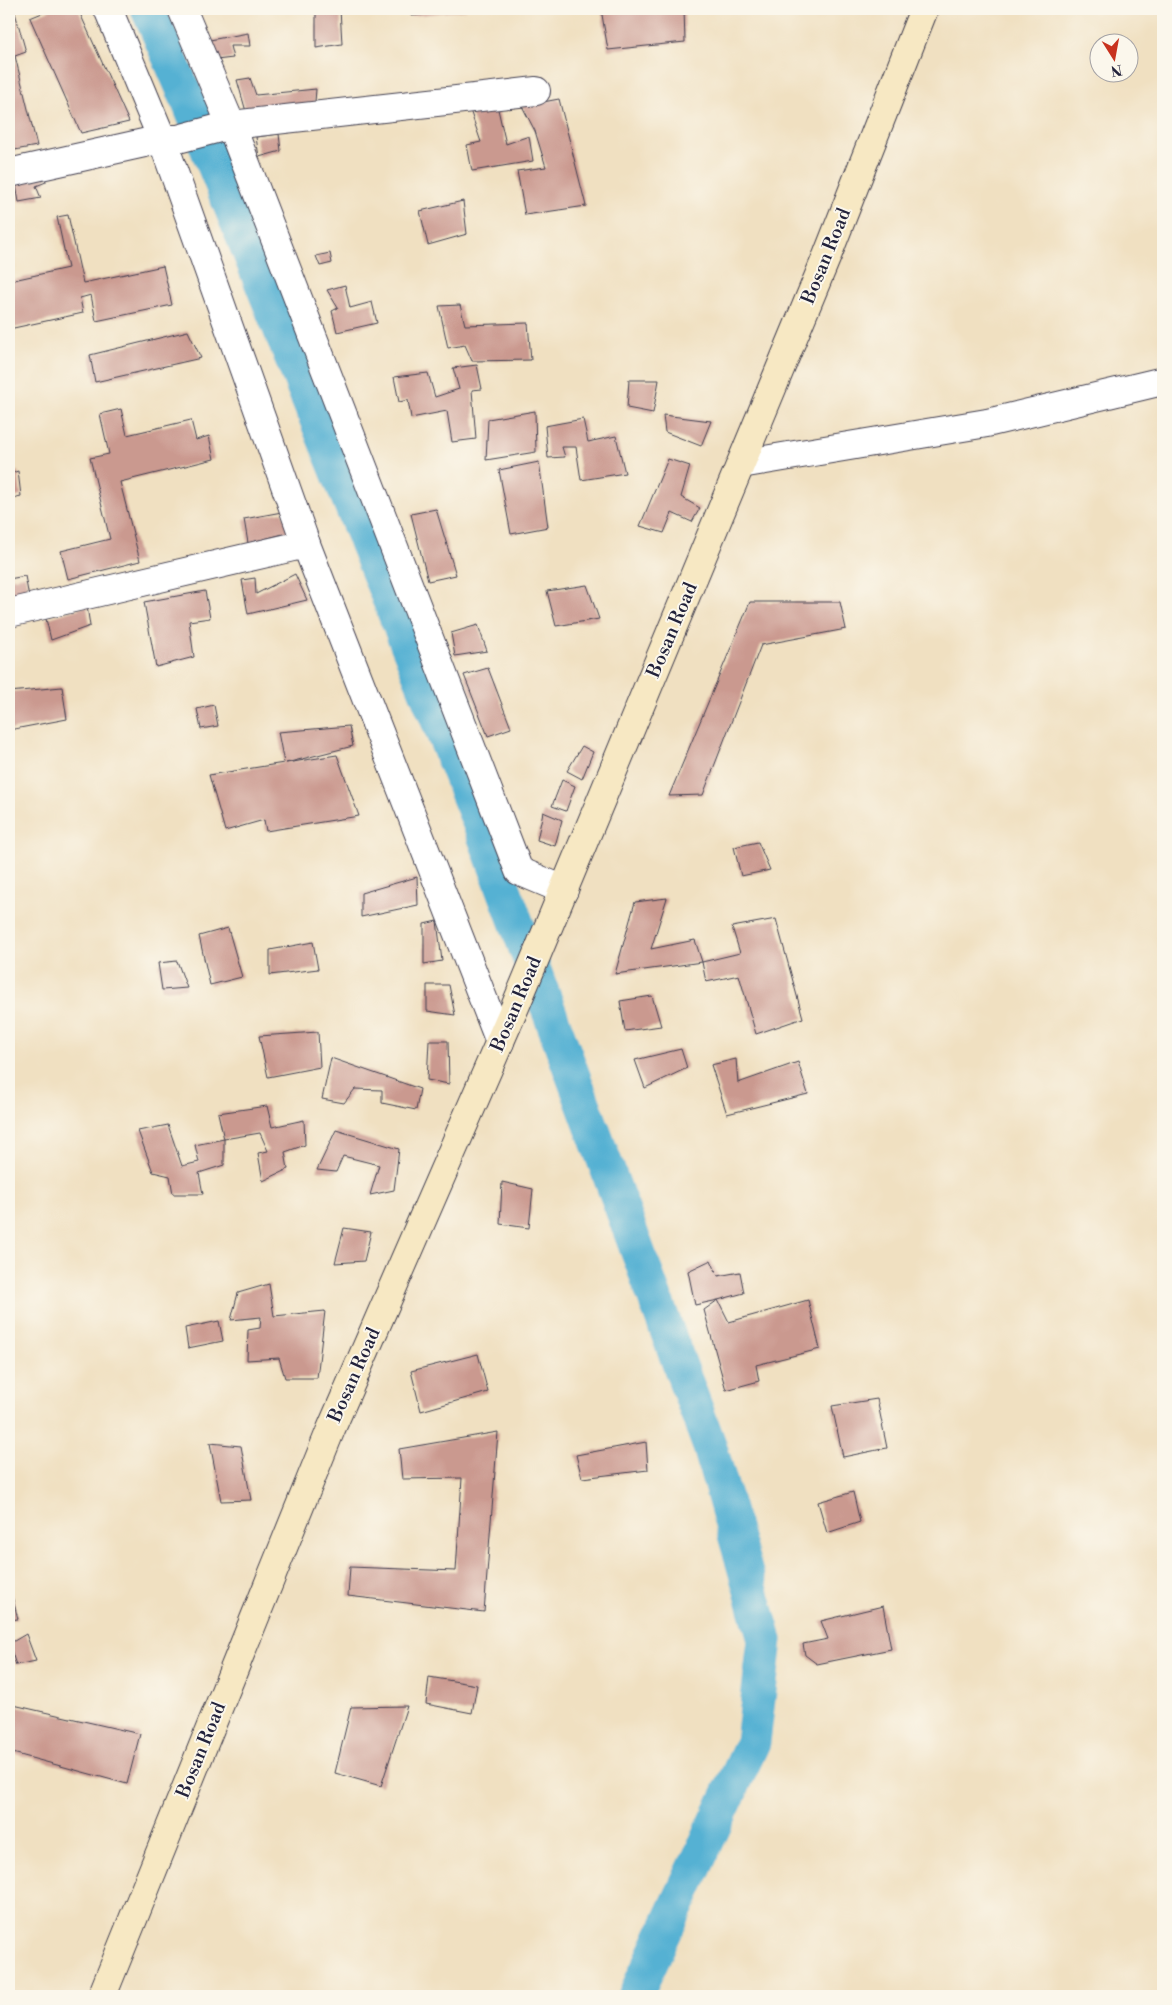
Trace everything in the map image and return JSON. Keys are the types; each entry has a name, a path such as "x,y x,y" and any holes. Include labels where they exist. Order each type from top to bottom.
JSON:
{"main road":[{"name":"Bosan Road","path":"102,1996 331,1429 515,1008 741,464 924,9"}],"street":[{"path":"108,9 170,139 306,544 500,1042"},
{"path":"182,9 221,127 519,871 564,890"},
{"path":"9,173 221,127 536,90"},
{"path":"741,464 987,423 1163,381"},
{"path":"9,613 306,544"}],"building":[{"path":"9,9 14,9 26,52 15,56 37,146 9,151"},
{"path":"52,9 78,9 129,122 81,133 30,18"},
{"path":"316,9 340,9 342,44 316,48"},
{"path":"409,9 466,9 466,10 411,16"},
{"path":"601,9 684,9 685,42 608,50"},
{"path":"248,33 250,46 230,46 233,58 216,60 210,40"},
{"path":"250,78 256,95 316,89 314,115 247,115 237,80"},
{"path":"559,99 586,206 525,215 517,171 546,167 535,131 522,106"},
{"path":"497,105 506,144 529,136 533,161 472,171 467,145 481,142 470,110"},
{"path":"279,134 281,151 259,157 256,137"},
{"path":"45,176 46,182 36,186 41,198 19,202 16,185"},
{"path":"463,201 467,234 428,245 420,211"},
{"path":"68,215 83,283 163,266 172,305 96,321 91,295 80,298 83,313 9,329 9,281 68,268 57,217"},
{"path":"330,253 332,263 320,266 316,256"},
{"path":"345,285 350,308 372,302 377,323 337,332 332,311 338,308 327,290"},
{"path":"460,305 465,325 528,323 531,360 472,361 465,345 448,348 439,306"},
{"path":"188,331 201,358 95,382 90,355"},
{"path":"477,365 482,389 472,390 476,439 452,442 447,411 411,418 408,400 399,402 394,377 428,373 435,397 459,389 453,368"},
{"path":"629,380 659,380 653,413 627,408"},
{"path":"121,409 127,435 191,420 196,440 209,436 214,459 120,482 140,561 68,579 61,551 110,539 90,458 109,454 100,414"},
{"path":"535,411 536,452 486,460 488,419"},
{"path":"663,415 711,421 701,446 665,432"},
{"path":"583,419 588,442 616,436 625,473 581,480 576,447 562,447 565,457 548,458 545,426"},
{"path":"668,459 690,466 681,497 700,508 692,522 672,513 664,533 640,526"},
{"path":"539,462 548,527 511,534 499,470"},
{"path":"18,471 21,496 9,499 9,474"},
{"path":"436,509 456,575 428,581 411,514"},
{"path":"282,512 291,532 248,543 244,519"},
{"path":"295,574 307,600 248,614 242,580 255,578 256,594"},
{"path":"25,576 29,597 9,601 9,579"},
{"path":"587,585 599,619 556,626 547,591"},
{"path":"205,591 210,618 189,621 194,657 156,667 144,602"},
{"path":"750,602 840,602 846,629 761,645 703,795 669,796"},
{"path":"87,606 90,626 51,640 46,619"},
{"path":"478,625 487,651 455,656 451,633"},
{"path":"488,668 511,728 488,736 464,675"},
{"path":"62,687 67,719 9,730 9,692"},
{"path":"214,705 218,726 201,729 197,709"},
{"path":"349,726 353,746 286,763 337,755 359,816 266,831 264,820 225,831 209,775 284,763 278,732"},
{"path":"582,746 593,752 582,779 567,771"},
{"path":"562,780 575,786 566,811 552,806"},
{"path":"543,812 562,820 555,846 537,840"},
{"path":"758,842 770,870 741,876 734,847"},
{"path":"417,877 418,905 361,917 361,893"},
{"path":"667,898 651,949 695,940 702,962 615,974 635,902"},
{"path":"776,919 803,1018 756,1034 739,975 706,982 702,962 740,953 732,927"},
{"path":"437,921 442,961 424,964 424,924"},
{"path":"228,928 242,977 210,985 199,936"},
{"path":"313,942 318,969 270,975 270,950"},
{"path":"177,961 187,988 162,990 158,963"},
{"path":"427,985 449,985 455,1015 427,1011"},
{"path":"652,996 661,1026 625,1031 620,1001"},
{"path":"318,1032 320,1067 268,1077 259,1036"},
{"path":"429,1041 448,1041 449,1084 427,1080"},
{"path":"681,1049 687,1068 645,1088 635,1060"},
{"path":"331,1058 420,1089 416,1110 382,1103 382,1090 355,1089 344,1103 322,1099"},
{"path":"736,1059 738,1083 798,1062 808,1094 727,1114 711,1065"},
{"path":"267,1106 272,1127 304,1120 305,1145 285,1152 288,1169 263,1181 258,1153 268,1151 260,1133 224,1139 218,1113"},
{"path":"168,1125 182,1166 199,1162 195,1145 224,1139 224,1165 199,1173 203,1194 173,1194 170,1176 153,1172 138,1131"},
{"path":"336,1130 399,1149 394,1190 370,1195 379,1165 343,1156 336,1172 317,1170"},
{"path":"502,1182 533,1189 529,1228 500,1224"},
{"path":"344,1228 371,1232 364,1261 335,1263"},
{"path":"711,1260 718,1276 740,1272 744,1293 695,1305 688,1271"},
{"path":"269,1284 274,1316 325,1311 317,1378 285,1378 279,1358 247,1360 248,1330 260,1328 261,1317 231,1320 238,1293"},
{"path":"718,1300 729,1322 808,1300 820,1349 756,1365 759,1381 726,1390 704,1310"},
{"path":"219,1321 223,1341 188,1348 185,1328"},
{"path":"478,1354 488,1392 421,1411 411,1371"},
{"path":"877,1399 887,1448 843,1457 832,1406"},
{"path":"498,1432 484,1612 348,1596 350,1567 456,1571 462,1478 402,1479 399,1449"},
{"path":"646,1442 648,1470 582,1478 576,1455"},
{"path":"210,1443 241,1446 251,1500 221,1501"},
{"path":"853,1492 860,1522 827,1533 818,1502"},
{"path":"11,1592 18,1619 9,1620 9,1593"},
{"path":"883,1606 891,1649 817,1664 805,1655 803,1644 828,1639 821,1621"},
{"path":"26,1634 36,1661 16,1665 9,1644"},
{"path":"429,1677 477,1685 472,1713 426,1704"},
{"path":"9,1704 140,1734 127,1784 9,1752"},
{"path":"407,1706 381,1786 335,1773 351,1707"}],"waterway":[{"path":"148,9 187,98 481,827 710,1447 765,1640 753,1742 635,1996"}]}
